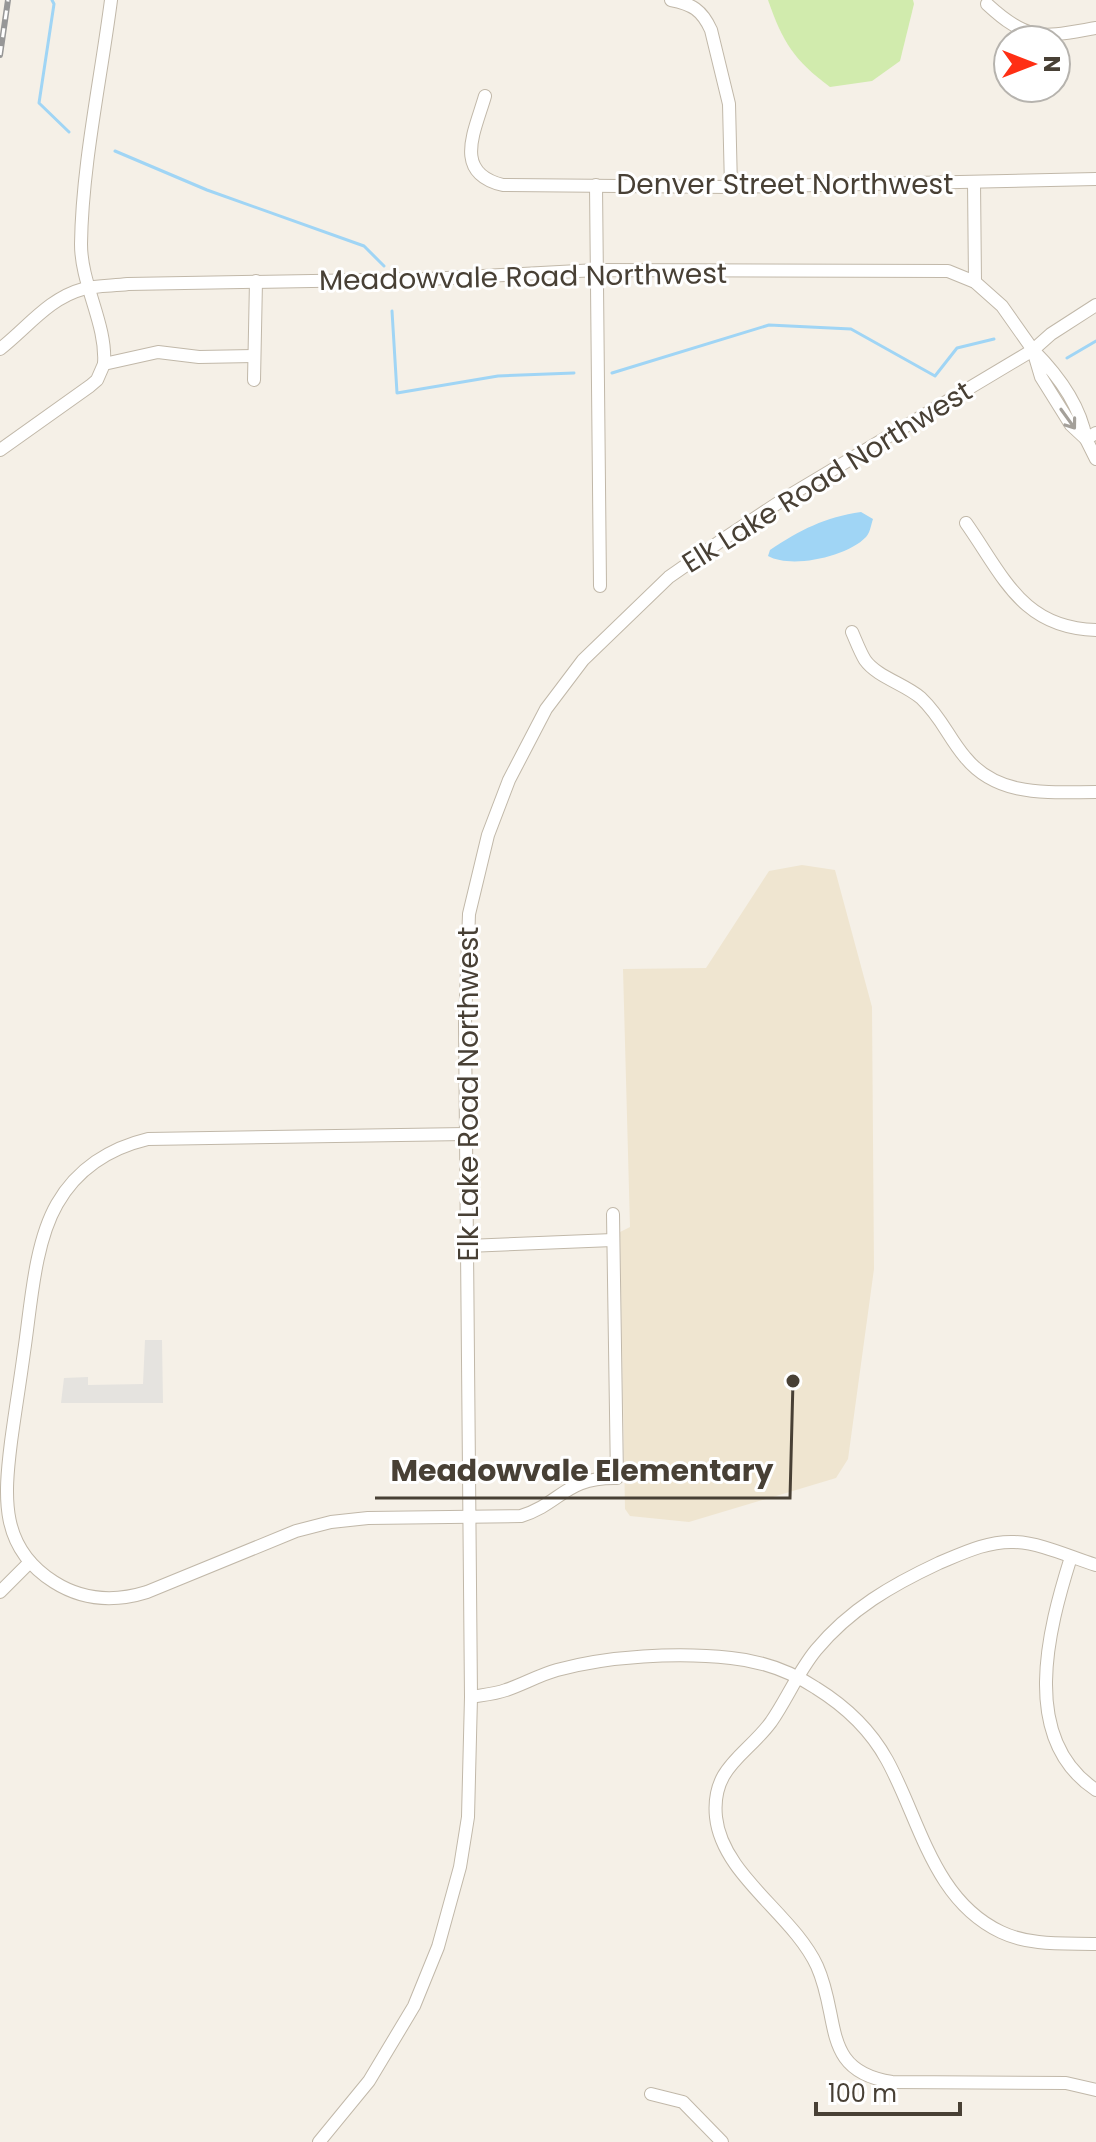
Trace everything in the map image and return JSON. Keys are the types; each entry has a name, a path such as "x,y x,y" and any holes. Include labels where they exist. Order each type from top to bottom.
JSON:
{"street":[{"path":"0,450 90,386 97,380 104,364 103,340 87,288 82,254 83,204 111,0"},
{"path":"671,0 695,6 711,30 729,104 731,187"},
{"path":"987,4 1011,25 1029,34 1050,36 1096,28"},
{"name":"Denver Street Northwest","path":"485,96 470,150 473,165 484,178 503,185 731,187 1096,179"},
{"path":"974,182 975,282"},
{"path":"596,185 600,586"},
{"name":"Meadowvale Road Northwest","path":"0,349 53,303 87,288 128,284 428,279 597,270 727,273 941,270 975,282 1002,306 1033,350 1041,377 1071,425 1091,436 1096,459"},
{"path":"254,380 256,281"},
{"name":"Elk Lake Road Northwest","path":"319,2142 369,2081 414,2006 438,1947 460,1867 468,1817 471,1697 467,1518 465,1024 469,914 488,835 509,780 546,709 583,660 669,577 787,497 1033,350 1051,334 1096,305"},
{"path":"104,364 158,352 199,357 254,356"},
{"path":"966,523 1014,592 1041,617 1075,629 1096,630"},
{"path":"852,632 867,662 912,690 930,707 944,723 966,759 984,775 1006,787 1027,791 1096,792"},
{"path":"466,1134 148,1139 116,1149 76,1178 57,1203 45,1233 8,1466 8,1520 19,1548 30,1562 50,1580 76,1593 120,1599 147,1592 313,1526 368,1518 521,1516 541,1508 578,1483 589,1479 617,1478 613,1214"},
{"path":"467,1246 613,1240"},
{"path":"1096,1565 1037,1546 1013,1542 988,1544 893,1585 868,1601 834,1630 798,1676 767,1727 732,1761 717,1794 716,1817 722,1842 729,1854 794,1930 811,1955 823,1981 839,2044 857,2072 892,2082 1066,2083 1096,2090"},
{"path":"1071,1557 1052,1628 1048,1658 1049,1715 1053,1739 1065,1761 1096,1790"},
{"path":"0,1592 30,1562"},
{"path":"471,1697 506,1690 559,1670 625,1658 731,1658 774,1667 798,1676 846,1709 878,1745 941,1876 967,1910 991,1927 1016,1938 1047,1943 1096,1944"},
{"path":"651,2094 683,2102 722,2142"}],"shaded area":[{"path":"802,865 835,870 872,1007 874,1269 848,1459 836,1478 689,1522 630,1516 625,1509 620,1232 630,1227 623,969 706,968 769,871"},
{"path":"145,1340 162,1340 163,1403 61,1403 64,1378 88,1377 88,1385 143,1384"}],"green space":[{"path":"768,0 913,0 914,4 900,61 872,81 830,87 791,50"}],"water":[{"path":"861,512 873,519 869,531 866,537 846,550 804,561 778,560 768,556 770,550 813,525"}],"waterway":[{"path":"52,0 54,4 39,103 69,132"},
{"path":"115,151 207,190 364,246 384,266"},
{"path":"392,311 397,393 498,376 574,373"},
{"path":"612,373 769,325 851,329 935,376 957,348 994,339"},
{"path":"1067,358 1096,341"}],"railway":[{"path":"0,55 8,0"}],"place":[{"name":"Meadowvale Elementary","path":"793,1381"}]}
